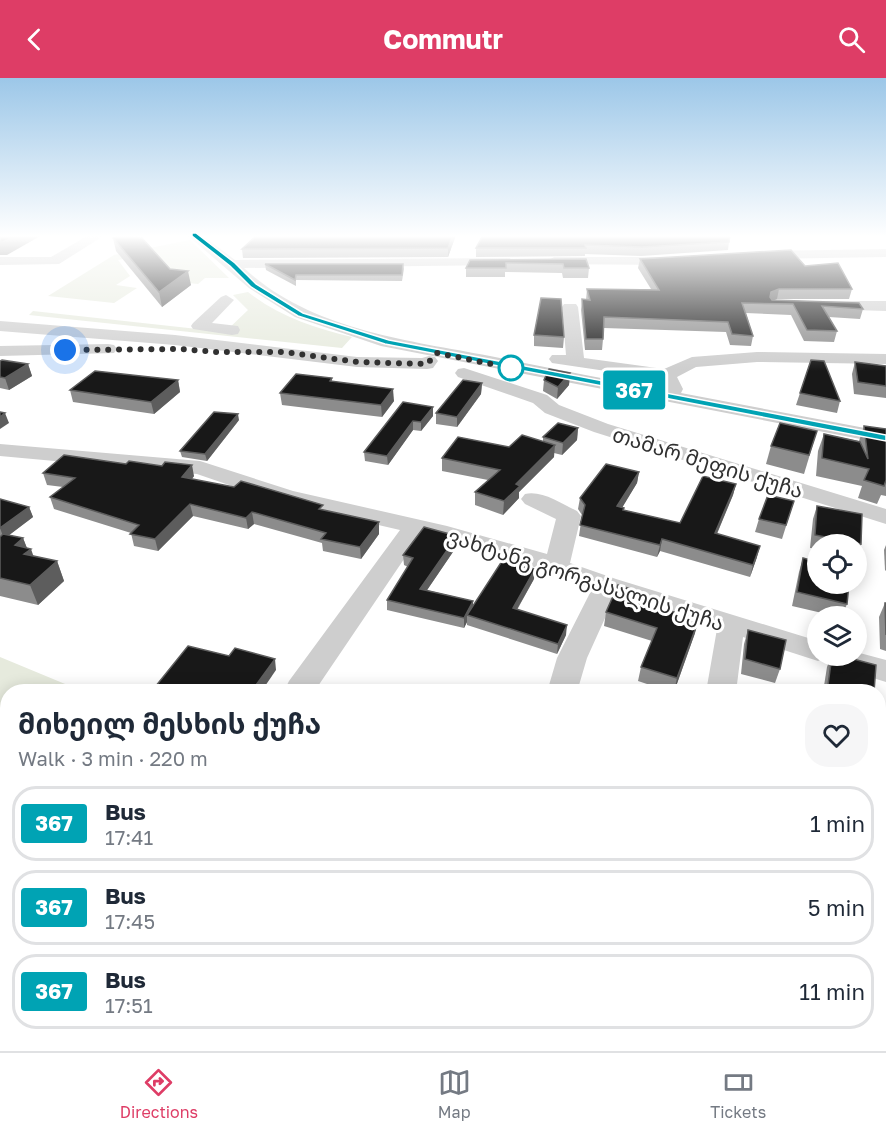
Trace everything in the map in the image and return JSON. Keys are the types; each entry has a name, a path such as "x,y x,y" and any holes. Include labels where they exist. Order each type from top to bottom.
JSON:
{"street":[{"path":"249,280 301,314 387,342 886,438"},
{"path":"226,300 199,326 388,350 428,351 445,342 667,375 692,362 757,357 886,359"},
{"path":"810,306 886,306"},
{"path":"570,307 576,362"},
{"path":"0,326 176,340 357,362 427,364 428,351"},
{"path":"0,351 181,349 217,352"},
{"name":"თამარ მეფის ქუჩა","path":"428,351 462,372 540,399 552,409 601,428 886,517"},
{"path":"0,364 132,354 284,352"},
{"path":"667,375 677,398"},
{"name":"ვახტანგ გორგასალის ქუჩა","path":"2,452 200,468 287,496 522,554 606,585 731,626 807,648"},
{"path":"533,499 569,516 557,566"},
{"path":"304,684 415,526"},
{"path":"564,684 572,658 606,585"},
{"path":"722,684 731,626"},
{"path":"867,666 886,671"}],"shaded area":[{"path":"73,280 123,280 116,285 137,288 114,303 48,296"},
{"path":"177,280 202,280 198,284 179,282"},
{"path":"248,292 272,308 297,320 352,337 342,348 29,315 33,311 225,332 248,310 233,295"},
{"path":"0,657 65,684 0,684"}],"building":[{"path":"149,280 175,280 159,292"},
{"path":"653,280 847,280 852,289 779,289 771,292 770,297 772,300 859,303 863,309 822,306 837,331 807,330 793,304 742,303 753,336 732,334 728,322 604,317 603,339 586,339 582,299 590,300 587,289 659,290"},
{"path":"541,298 561,299 564,337 534,335"},
{"path":"811,360 824,361 840,401 800,393"},
{"path":"0,361 28,364 5,378 0,377"},
{"path":"855,362 886,366 886,386 858,382"},
{"path":"549,369 570,373 558,387 544,380"},
{"path":"95,371 178,380 151,402 70,390"},
{"path":"296,374 393,389 381,405 280,393"},
{"path":"463,380 482,383 457,417 436,413"},
{"path":"403,402 433,407 421,422 413,421 387,456 364,452"},
{"path":"214,412 238,414 205,454 180,451"},
{"path":"558,423 578,428 563,443 543,437"},
{"path":"780,423 817,431 809,455 771,446"},
{"path":"864,426 886,429 884,486 864,480 869,469 822,458 824,434 860,442 868,459"},
{"path":"522,435 555,445 516,484 520,486 504,501 475,492 500,470 442,458 458,437 509,447"},
{"path":"64,455 126,464 129,461 162,466 165,462 192,465 182,477 234,487 241,481 323,505 319,509 379,522 360,547 321,539 326,533 252,512 246,518 190,504 155,539 130,534 139,525 50,497 75,478 43,473"},
{"path":"606,464 639,472 617,506 624,508 623,510 680,523 703,476 736,484 715,533 760,546 753,565 662,539 660,545 580,525 585,505 580,498"},
{"path":"768,495 794,501 786,525 759,519"},
{"path":"0,499 29,507 0,528"},
{"path":"817,506 862,514 861,534 815,534"},
{"path":"424,527 457,536 420,589 473,601 464,618 387,600 413,558 403,555"},
{"path":"3,534 23,538 15,545 31,549 24,554 57,561 30,585 0,578 0,537"},
{"path":"803,558 807,559 807,594 848,594 847,604 797,592"},
{"path":"502,561 535,569 513,608 567,625 558,644 467,615"},
{"path":"618,585 647,594 642,603 699,619 677,678 641,667 657,628 606,612"},
{"path":"748,630 786,640 780,669 745,659"},
{"path":"188,646 229,656 235,648 275,659 257,684 157,684"},
{"path":"867,663 876,665 875,684 828,684 831,666 867,666"}],"bus line":[{"name":"367","path":"249,280 301,314 387,342 886,438"}],"route":[{"path":"65,350 181,349 217,352 284,352 357,362 427,364 437,353 511,368"}]}
